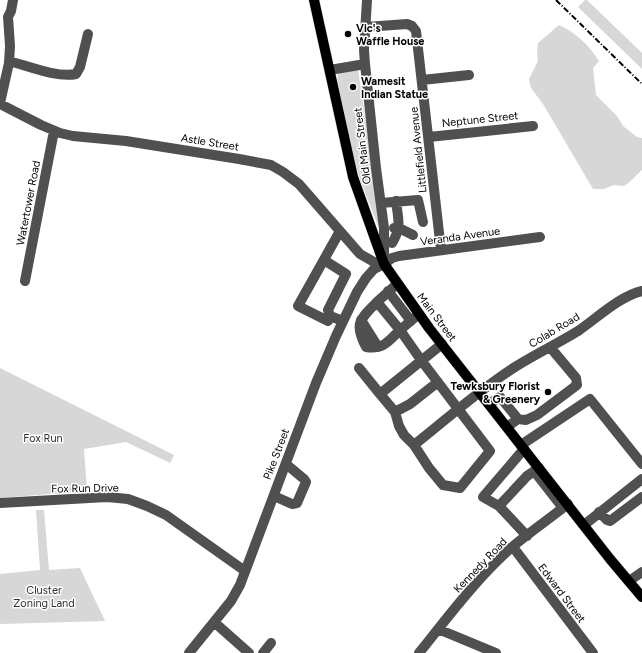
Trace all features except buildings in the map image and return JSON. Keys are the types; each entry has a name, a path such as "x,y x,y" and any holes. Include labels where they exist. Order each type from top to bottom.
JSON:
{"main road":[{"name":"Main Street","path":"314,0 352,177 384,264 419,314 522,447 536,469 566,506 584,525 642,597"}],"street":[{"path":"0,104 9,61 10,46 4,15 11,11 13,0"},
{"name":"Old Main Street","path":"367,0 364,50 376,168 384,228 384,264"},
{"name":"Littlefield Avenue","path":"366,28 407,24 412,26 416,31 441,250"},
{"path":"9,61 59,74 76,74 80,67 88,34"},
{"path":"330,70 365,64"},
{"path":"422,80 469,75"},
{"name":"Astle Street","path":"0,104 54,131 73,136 126,141 246,160 271,166 293,179 360,254 374,262 384,264"},
{"name":"Neptune Street","path":"428,137 533,126"},
{"name":"Watertower Road","path":"25,281 54,131"},
{"path":"381,203 418,200 423,222"},
{"path":"392,243 399,228 396,201"},
{"path":"384,228 399,228 413,235"},
{"path":"324,260 346,274 328,310 330,316 328,321 298,306 340,231"},
{"name":"Veranda Avenue","path":"384,264 392,258 399,256 540,237"},
{"name":"Pike Street","path":"189,653 231,601 240,585 316,383 343,321 366,278 374,269 384,264"},
{"path":"397,284 377,302 361,320 378,347 386,344 419,314"},
{"name":"Colab Road","path":"414,445 480,392 515,367 578,330 635,293 642,291"},
{"path":"388,292 411,321"},
{"path":"359,368 395,412 399,426 404,435 414,445 429,468 443,485 460,488 490,451 400,330 377,302"},
{"path":"330,316 343,321"},
{"path":"380,394 442,344"},
{"path":"507,427 518,419 526,420 537,415 577,385 576,378 550,346"},
{"path":"395,412 410,404 438,382"},
{"path":"489,404 500,397 518,419"},
{"path":"527,536 499,506 483,497 522,447 590,399 642,464"},
{"path":"274,496 292,504 297,503 306,482 286,464"},
{"path":"499,506 527,476 536,469"},
{"path":"584,525 642,479"},
{"name":"Fox Run Drive","path":"0,503 108,497 128,499 148,506 166,516 245,571"},
{"path":"599,512 607,520 610,520 642,497"},
{"name":"Kennedy Road","path":"419,653 481,578 513,547 566,506"},
{"name":"Edward Street","path":"513,547 593,653"},
{"path":"629,581 642,572"},
{"path":"214,622 249,653"},
{"path":"438,629 496,653"},
{"path":"263,653 271,643"}],"green space":[{"path":"585,0 587,0 642,53 642,69 578,7"},
{"path":"559,25 571,31 582,40 599,61 593,68 596,95 617,116 623,126 637,137 642,138 642,170 624,186 614,185 604,189 593,189 543,104 531,88 529,79 538,61 538,43"},
{"path":"358,69 381,226 378,226 359,177 337,80 338,74"},
{"name":"Fox Run","path":"0,368 174,455 170,463 126,442 84,449 87,491 0,498"},
{"name":"Cluster Zoning Land","path":"36,510 44,510 49,570 80,568 105,621 0,624 0,574 40,570"}],"railway":[{"path":"556,0 642,84"}],"place":[{"name":"Vic's Waffle House","path":"348,34"},
{"name":"Wamesit Indian Statue","path":"353,87"},
{"name":"Tewksbury Florist & Greenery","path":"548,392"}]}
